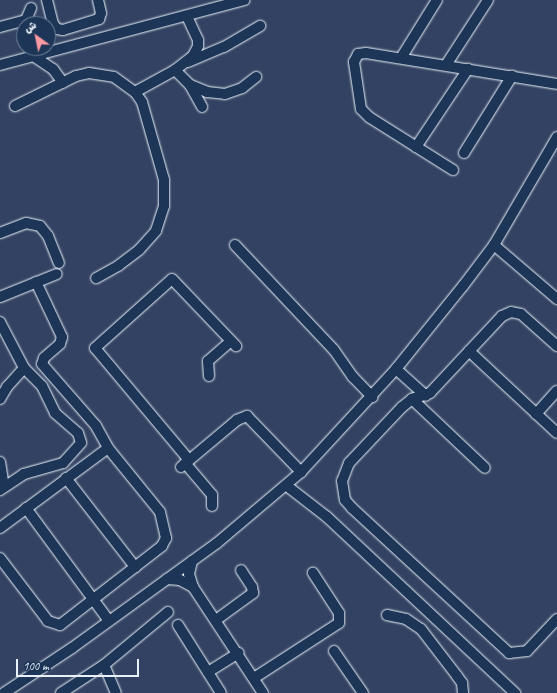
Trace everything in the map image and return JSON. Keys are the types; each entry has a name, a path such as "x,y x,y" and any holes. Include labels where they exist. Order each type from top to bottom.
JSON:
{"street":[{"path":"47,0 57,29 63,30 96,21 101,16 98,0"},
{"path":"0,65 87,44 244,0"},
{"path":"401,58 437,0"},
{"path":"446,65 488,0"},
{"path":"0,27 26,20 31,8"},
{"path":"135,92 175,70 184,63 198,46 198,40 188,16"},
{"path":"83,25 87,44"},
{"path":"184,63 224,47 260,26"},
{"path":"453,170 369,117 361,109 358,99 354,62 358,54 366,52 557,84"},
{"path":"35,57 53,69 63,83"},
{"path":"416,147 468,69"},
{"path":"175,70 190,85 202,108"},
{"path":"15,106 76,76 102,74 114,77 135,92 146,115 164,180 164,206 156,231 139,250 118,266 96,278"},
{"path":"464,153 512,76"},
{"path":"190,85 207,92 225,94 242,88 256,77"},
{"path":"4,693 109,621 192,561 287,486 301,472 372,397 396,369 494,245 557,137"},
{"path":"0,233 26,222 40,226 48,236 59,263"},
{"path":"235,245 334,350 353,377 372,397"},
{"path":"494,245 557,299"},
{"path":"0,297 57,274"},
{"path":"212,506 212,496 95,348 172,279 234,343 209,359 213,373"},
{"path":"0,558 51,624 60,625 162,546 166,534 160,512 108,448 96,426 42,364 44,358 60,344 62,337 36,282"},
{"path":"557,346 521,314 511,312 502,316 426,396 412,399 349,462 342,481 346,500 509,653 527,651 557,619"},
{"path":"0,322 24,368 42,386 55,413 78,433 80,443 63,463 24,474 2,488 0,462"},
{"path":"469,351 557,433"},
{"path":"0,398 24,368"},
{"path":"396,369 426,396"},
{"path":"536,414 557,391"},
{"path":"412,399 485,468"},
{"path":"185,463 237,420 247,416 301,472"},
{"path":"0,528 108,448"},
{"path":"66,478 135,567"},
{"path":"287,486 327,518 515,693"},
{"path":"26,508 109,621"},
{"path":"192,561 189,574 193,587 264,693"},
{"path":"216,620 253,593 252,587 241,570"},
{"path":"254,678 339,623 340,613 313,572"},
{"path":"166,579 180,580 193,587"},
{"path":"61,693 104,665 168,612"},
{"path":"387,615 406,619 421,629 462,683 463,693"},
{"path":"178,625 221,693"},
{"path":"334,651 363,693"},
{"path":"208,672 238,653"},
{"path":"104,665 116,693"}]}
